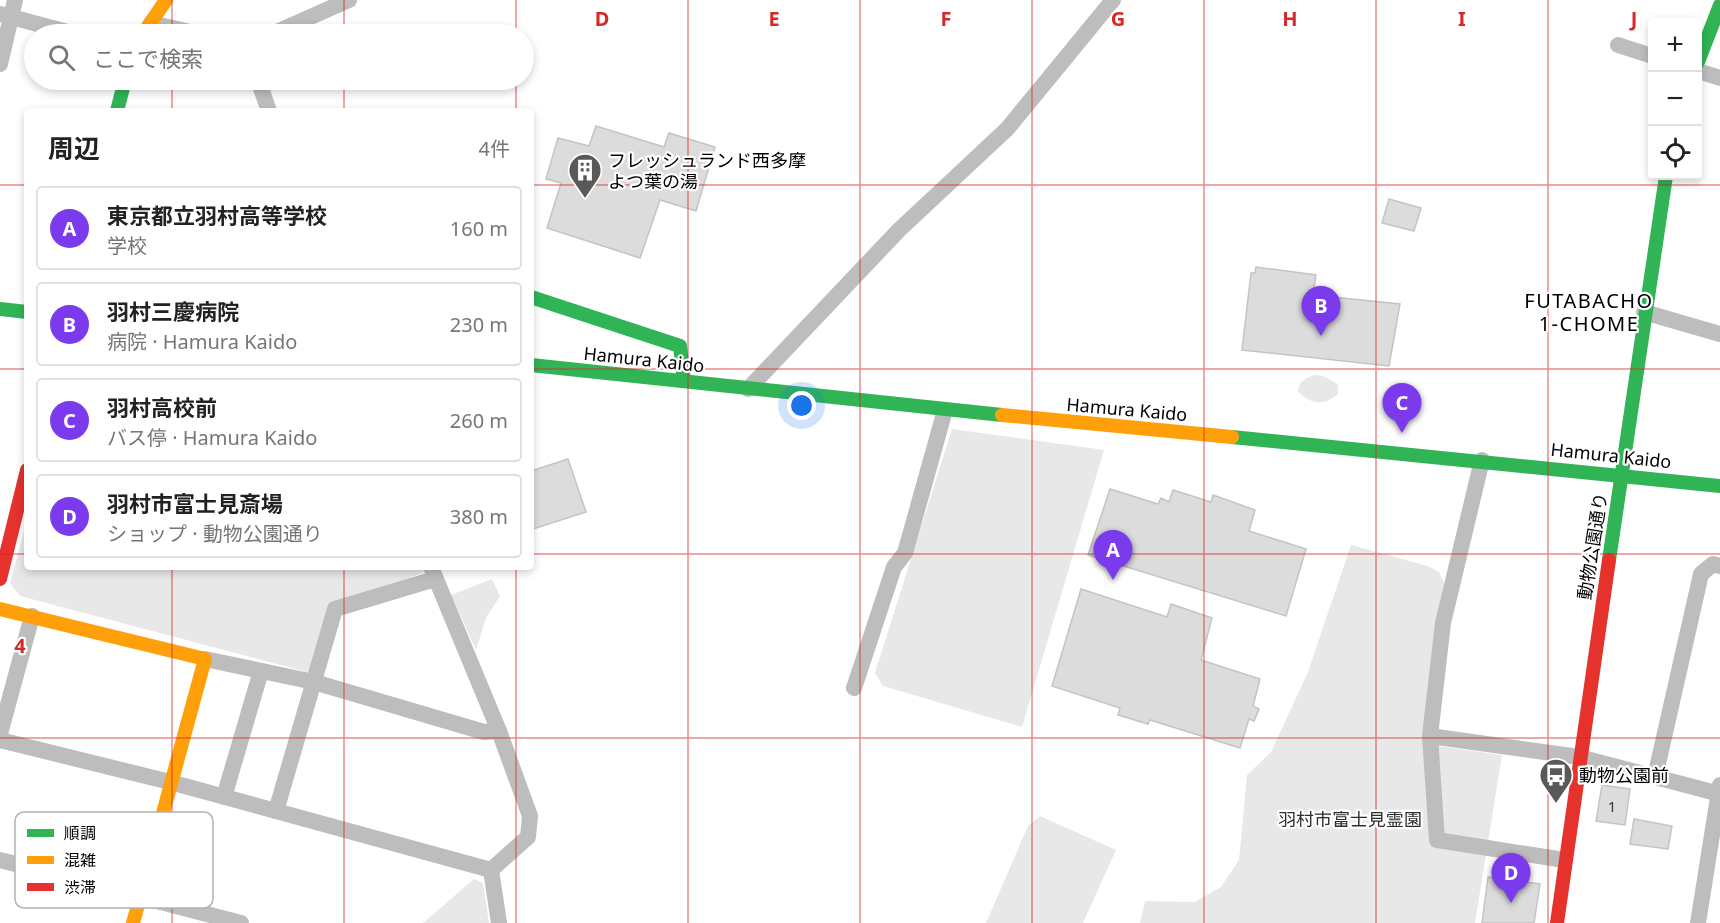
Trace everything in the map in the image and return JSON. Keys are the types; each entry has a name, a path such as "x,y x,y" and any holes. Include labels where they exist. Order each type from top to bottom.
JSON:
{"street":[{"path":"0,64 6,16 15,0"},
{"path":"150,24 166,0"},
{"path":"295,24 349,0"},
{"path":"748,389 898,230 1007,129 1113,0"},
{"path":"1702,51 1720,4"},
{"path":"6,16 37,24"},
{"path":"1618,45 1648,54"},
{"path":"1701,72 1720,78"},
{"path":"118,108 122,90"},
{"path":"262,90 268,108"},
{"name":"動物公園通り","path":"1557,923 1579,757 1665,180"},
{"path":"534,298 680,346 684,381"},
{"path":"0,309 24,312"},
{"path":"1644,312 1720,334"},
{"name":"Hamura Kaido","path":"534,365 945,410 1482,460 1720,486"},
{"path":"854,688 894,567 906,553 945,410"},
{"path":"1482,460 1443,623 1430,736 1437,840 1564,860"},
{"path":"0,579 24,482"},
{"path":"1655,777 1701,574 1713,564 1720,566"},
{"path":"276,811 335,609 433,573 498,730 530,816 528,837 491,870"},
{"path":"0,609 205,659 314,682 484,732 498,730"},
{"path":"0,734 32,616"},
{"path":"162,812 205,659"},
{"path":"224,797 261,671"},
{"path":"1430,736 1579,757 1719,791 1698,923"},
{"path":"0,740 170,782 491,870"},
{"path":"0,860 15,864"},
{"path":"491,870 499,923"},
{"path":"133,923 138,908"},
{"path":"181,908 241,923"}],"green space":[{"path":"1315,375 1327,378 1338,385 1338,394 1323,402 1313,401 1303,396 1298,391 1301,382"},
{"path":"952,429 1104,450 1022,727 883,686 875,673"},
{"path":"24,531 24,570 423,570 424,572 333,608 311,673 20,596 10,583"},
{"name":"羽村市富士見霊園","path":"1351,545 1428,566 1439,572 1444,583 1423,744 1502,755 1475,923 1140,923 1145,901 1195,902 1221,887 1239,860 1247,775 1271,752 1308,672"},
{"path":"492,579 500,596 486,618 476,650 451,595"},
{"path":"1040,816 1116,850 1083,923 986,923 1028,826"},
{"path":"474,879 483,883 489,923 423,923"}],"building":[{"name":"フレッシュランド西多摩 よつ葉の湯","path":"596,126 664,147 669,133 715,147 696,211 660,200 640,258 547,228 561,183 546,179 558,138 589,146"},
{"path":"1389,199 1421,208 1414,231 1382,223"},
{"path":"1256,267 1316,275 1313,295 1400,304 1389,366 1242,350 1251,273 1255,273"},
{"path":"568,459 586,512 534,529 534,470"},
{"path":"1110,489 1158,504 1161,498 1169,502 1173,490 1211,502 1213,495 1255,510 1249,531 1306,549 1286,616 1088,555"},
{"path":"1081,589 1167,617 1171,604 1212,618 1201,660 1260,679 1253,706 1259,709 1254,721 1249,719 1240,748 1150,720 1148,724 1118,715 1120,708 1052,686"},
{"path":"1602,785 1630,789 1625,825 1596,821"},
{"path":"1634,819 1672,826 1668,849 1630,844"},
{"path":"1488,877 1540,884 1534,923 1482,923"}],"traffic: fast":[{"path":"1702,52 1720,5"},
{"path":"118,108 122,90"},
{"path":"1609,560 1665,180"},
{"path":"534,298 680,346 684,381"},
{"path":"0,309 24,312"},
{"path":"534,365 1002,415"},
{"path":"1232,437 1720,486"}],"traffic: slow":[{"path":"150,24 166,0"},
{"path":"1002,415 1232,437"},
{"path":"0,609 205,659 163,812"},
{"path":"133,923 137,908"}],"traffic: jam":[{"path":"0,579 24,482"},
{"path":"1557,923 1609,560"}],"place":[{"name":"フレッシュランド西多摩 よつ葉の湯","path":"585,199"},
{"name":"羽村三慶病院","path":"1321,336"},
{"name":"羽村高校前","path":"1402,433"},
{"name":"東京都立羽村高等学校","path":"1113,580"},
{"name":"動物公園前","path":"1556,804"},
{"name":"羽村市富士見斎場","path":"1511,903"}],"district":[{"name":"FUTABACHO 1-CHOME","path":"1589,312"}]}
